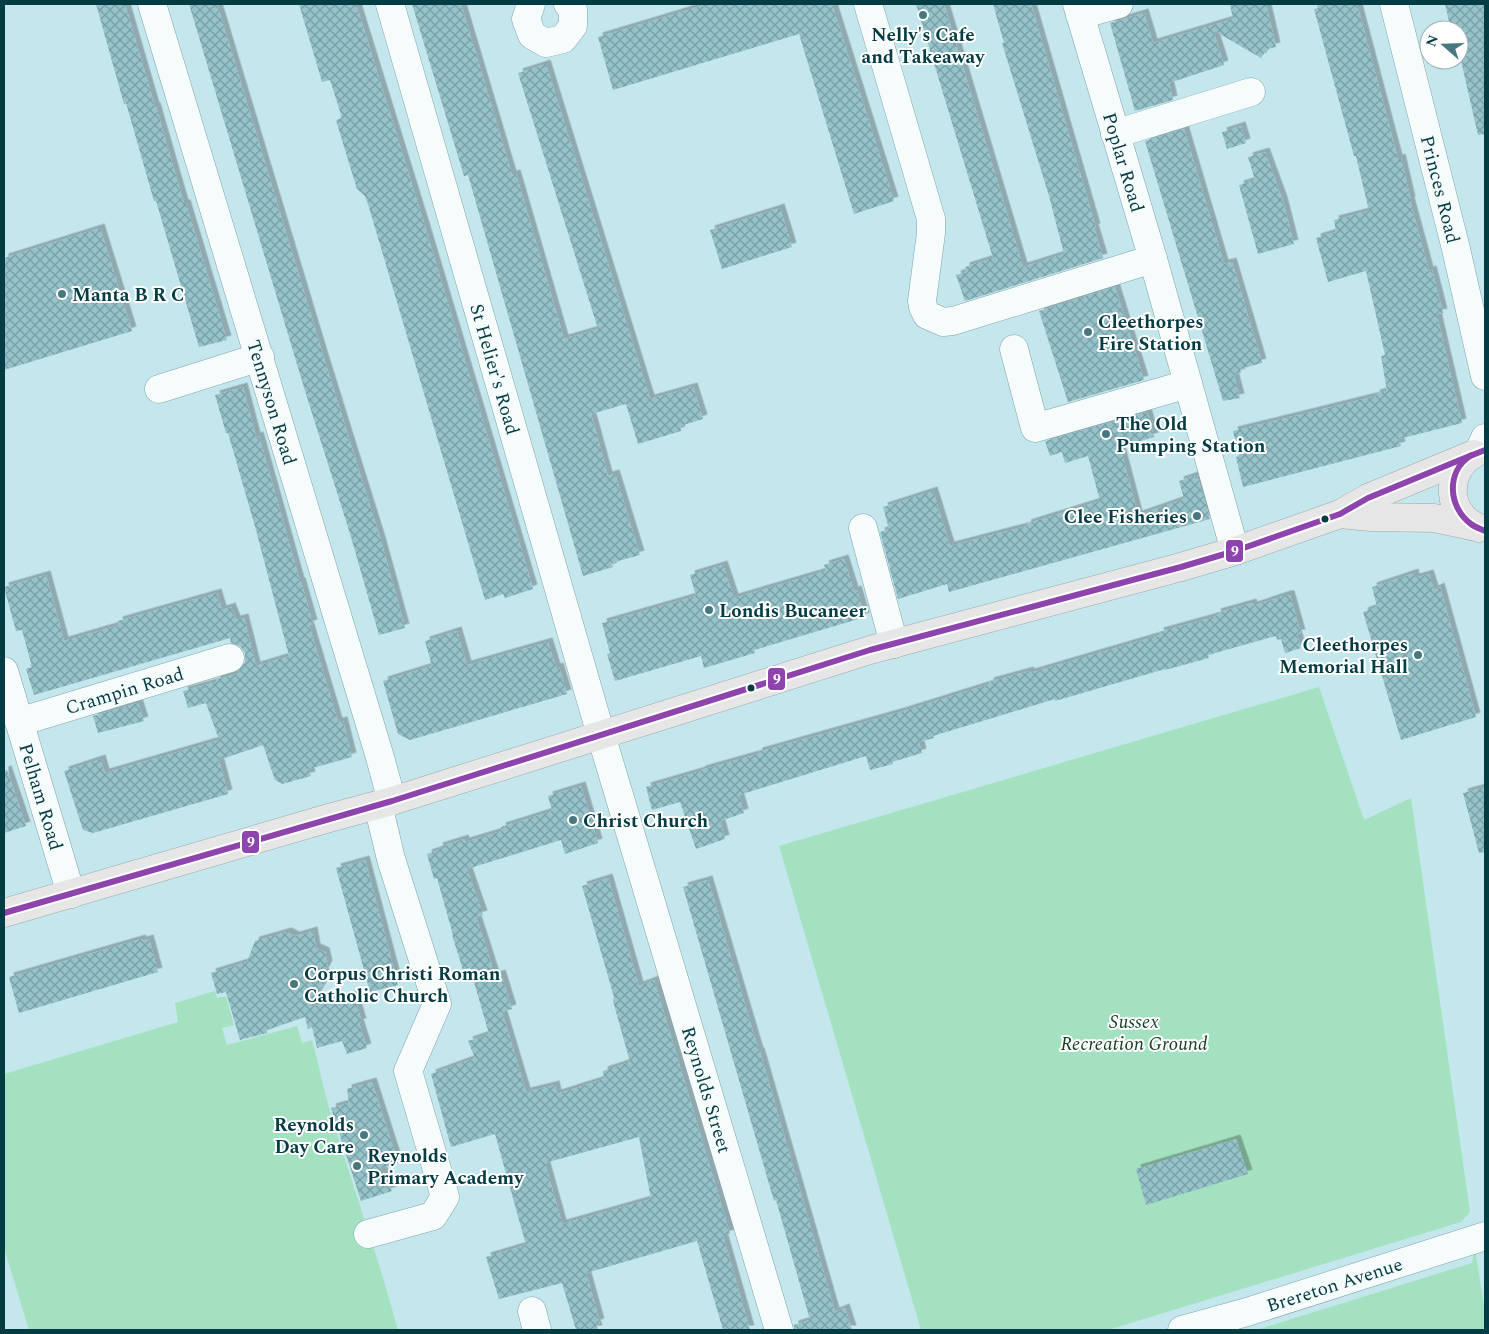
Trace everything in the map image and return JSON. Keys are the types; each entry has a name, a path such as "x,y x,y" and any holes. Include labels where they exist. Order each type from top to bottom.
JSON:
{"main road":[{"path":"4,913 319,820 385,803 894,644 1235,551 1340,514 1368,498 1480,448"},
{"path":"1480,448 1461,464 1454,477 1452,490 1455,505 1462,517 1482,530"},
{"path":"1340,514 1371,517 1434,518 1482,530"}],"street":[{"name":"Tennyson Road","path":"152,4 379,754 391,859 437,1004 408,1071 445,1197 433,1216 368,1234"},
{"name":"St Helier's Road","path":"390,4 601,735"},
{"path":"531,4 526,19 532,35 546,43 563,39 573,26 578,6"},
{"path":"868,4 931,219 931,233 922,301 927,315 943,322 953,320 1153,259"},
{"path":"1079,9 1119,4"},
{"name":"Princes Road","path":"1394,4 1482,351 1485,376"},
{"name":"Poplar Road","path":"1079,9 1153,259 1235,551"},
{"path":"1115,134 1252,92"},
{"path":"1014,349 1035,428 1188,384"},
{"path":"159,389 260,357"},
{"path":"863,528 894,644"},
{"name":"Crampin Road","path":"18,722 230,658"},
{"name":"Pelham Road","path":"4,671 71,894"},
{"name":"Reynolds Street","path":"601,735 779,1330"},
{"name":"Brereton Avenue","path":"1182,1330 1256,1309 1485,1236"}],"green space":[{"name":"Sussex Recreation Ground","path":"1319,687 1364,820 1411,798 1470,1212 1461,1222 1108,1330 921,1330 779,846"},
{"path":"215,991 217,998 226,996 234,1025 222,1028 227,1045 297,1026 302,1043 312,1040 330,1111 398,1330 29,1330 4,1248 4,1074 178,1022 175,1003"},
{"path":"1475,1248 1485,1313 1485,1330 1256,1330 1472,1263"}],"building":[{"path":"96,4 125,4 184,204 186,204 227,340 199,347 126,103 124,104"},
{"path":"189,4 217,4 381,541 405,628 379,635"},
{"path":"299,4 356,4 426,230 533,589 505,598 503,594 485,600 368,204 365,196 357,189 344,147 336,120 342,118 330,80 322,82"},
{"path":"412,4 461,4 512,175 516,174 564,339 598,329 518,73 546,64 650,399 693,387 703,419 680,426 681,431 638,444 626,404 591,414 608,476 615,474 640,555 611,563 613,567 583,576 468,175 464,176"},
{"path":"708,4 832,4 894,201 854,214 799,34 613,90 598,37"},
{"path":"916,4 944,4 1023,267 1064,254 1049,196 1002,43 1004,43 993,4 1031,4 1103,258 965,301 956,275 966,272 965,267 993,258"},
{"path":"1230,4 1266,4 1276,47 1267,49 1261,58 1213,30 1224,65 1169,83 1173,100 1135,111 1110,23 1144,13 1153,43 1233,19"},
{"path":"1317,4 1357,4 1398,159 1401,158 1410,201 1429,271 1432,270 1443,313 1438,314 1438,320 1462,423 1399,439 1401,446 1243,487 1236,457 1239,456 1233,431 1376,396 1375,394 1387,391 1381,356 1385,355 1366,271 1328,282 1316,238 1336,232 1334,220 1369,211 1356,156 1354,156 1314,9 1318,8"},
{"path":"1445,4 1485,4 1485,134 1478,135 1463,70 1469,70 1469,20 1449,20"},
{"path":"1241,126 1246,143 1227,149 1222,132"},
{"path":"1184,129 1224,264 1232,262 1262,363 1240,369 1241,373 1234,375 1240,398 1223,401 1145,141"},
{"path":"1265,152 1283,201 1294,244 1258,254 1239,185 1255,180 1248,157"},
{"path":"780,208 792,247 722,269 710,230"},
{"name":"Manta B R C","path":"100,228 132,331 4,370 4,258"},
{"path":"1115,287 1144,380 1068,402 1039,311"},
{"path":"243,387 256,437 259,436 313,624 309,625 338,722 343,721 352,757 309,769 311,776 282,784 275,780 263,745 219,760 228,794 93,833 83,830 64,771 101,759 105,773 219,740 206,703 188,708 183,691 240,673 239,670 245,662 245,653 240,646 231,643 230,638 34,695 26,669 32,667 22,630 16,631 4,587 46,575 64,641 119,625 118,621 217,593 222,610 231,607 236,620 244,618 256,666 289,656 256,530 215,395"},
{"path":"1147,412 1154,437 1120,447 1138,515 1184,499 1179,481 1197,475 1210,519 949,592 947,584 898,599 880,532 889,529 883,507 933,491 950,546 1027,526 1026,524 1100,501 1088,456 1065,463 1062,452 1050,456 1045,441"},
{"path":"844,559 854,591 857,590 865,617 754,650 755,653 704,668 701,656 615,681 607,654 610,653 602,623 696,596 690,575 723,565 734,598 826,571 824,565"},
{"name":"Cleethorpes Memorial Hall","path":"1414,573 1415,578 1429,574 1434,590 1440,587 1476,717 1401,740 1363,612 1377,607 1372,587"},
{"path":"1290,595 1301,634 1297,634 1301,648 1285,653 1281,639 1277,640 1276,636 1208,655 1209,658 1055,701 1055,699 933,736 934,738 919,742 922,753 892,762 893,764 870,770 866,756 739,795 744,813 720,821 725,839 696,849 680,802 652,810 646,787 758,754 758,752 900,712 990,684 989,682 1029,671 1030,673 1160,635 1159,632 1217,616 1216,613 1252,603 1253,606"},
{"path":"457,631 467,665 548,642 556,668 559,667 567,694 410,740 398,734 383,681 432,666 425,641"},
{"path":"138,703 144,721 98,733 93,716"},
{"path":"7,770 26,826 4,833 4,771"},
{"path":"581,786 598,843 565,854 561,840 467,869 483,915 476,917 495,976 501,974 512,1009 502,1012 526,1092 555,1085 557,1094 604,1079 603,1071 630,1062 613,1001 614,997 582,886 608,878 639,986 654,980 730,1234 723,1236 750,1330 723,1330 697,1241 586,1273 600,1323 596,1324 598,1330 576,1330 562,1283 499,1299 486,1257 526,1245 495,1134 451,1147 431,1074 475,1058 468,1041 489,1034 470,968 463,970 437,878 434,879 427,854 439,850 438,847 464,839 465,842 502,831 501,827 552,811 548,796","holes":["639,1137 651,1199 562,1224 545,1163"]},
{"path":"1485,787 1485,852 1479,853 1463,793"},
{"path":"365,860 398,985 370,992 336,868"},
{"path":"708,880 835,1312 845,1308 852,1330 794,1330 794,1325 810,1320 683,887"},
{"path":"313,931 316,948 325,952 328,965 324,972 327,978 310,1007 354,995 362,1023 359,1023 367,1048 347,1054 342,1041 317,1048 312,1027 308,1029 305,1017 267,1030 267,1033 240,1040 226,992 217,994 211,973 247,962 255,941 287,932 295,936"},
{"path":"141,939 142,941 149,939 158,972 19,1013 9,977"},
{"name":"Reynolds Day Care","path":"372,1082 398,1163 381,1168 392,1191 361,1201 331,1108 349,1103 347,1089"},
{"path":"1236,1139 1248,1174 1146,1205 1136,1169"}],"transit line":[{"name":"9","path":"1485,450 1470,456 1462,463 1457,471 1453,490 1454,499 1463,517 1485,531"},
{"name":"9","path":"4,913 392,801 870,650 1235,551 1340,514 1368,498 1472,455"}],"place":[{"name":"Nelly's Cafe and Takeaway","path":"923,15"},
{"name":"Manta B R C","path":"62,294"},
{"name":"Cleethorpes Fire Station","path":"1088,332"},
{"name":"The Old Pumping Station","path":"1106,434"},
{"name":"Clee Fisheries","path":"1197,516"},
{"name":"Londis Bucaneer","path":"709,610"},
{"name":"Cleethorpes Memorial Hall","path":"1418,655"},
{"name":"Christ Church","path":"573,820"},
{"name":"Corpus Christi Roman Catholic Church","path":"294,984"},
{"name":"Reynolds Day Care","path":"364,1135"},
{"name":"Reynolds Primary Academy","path":"357,1166"}]}
